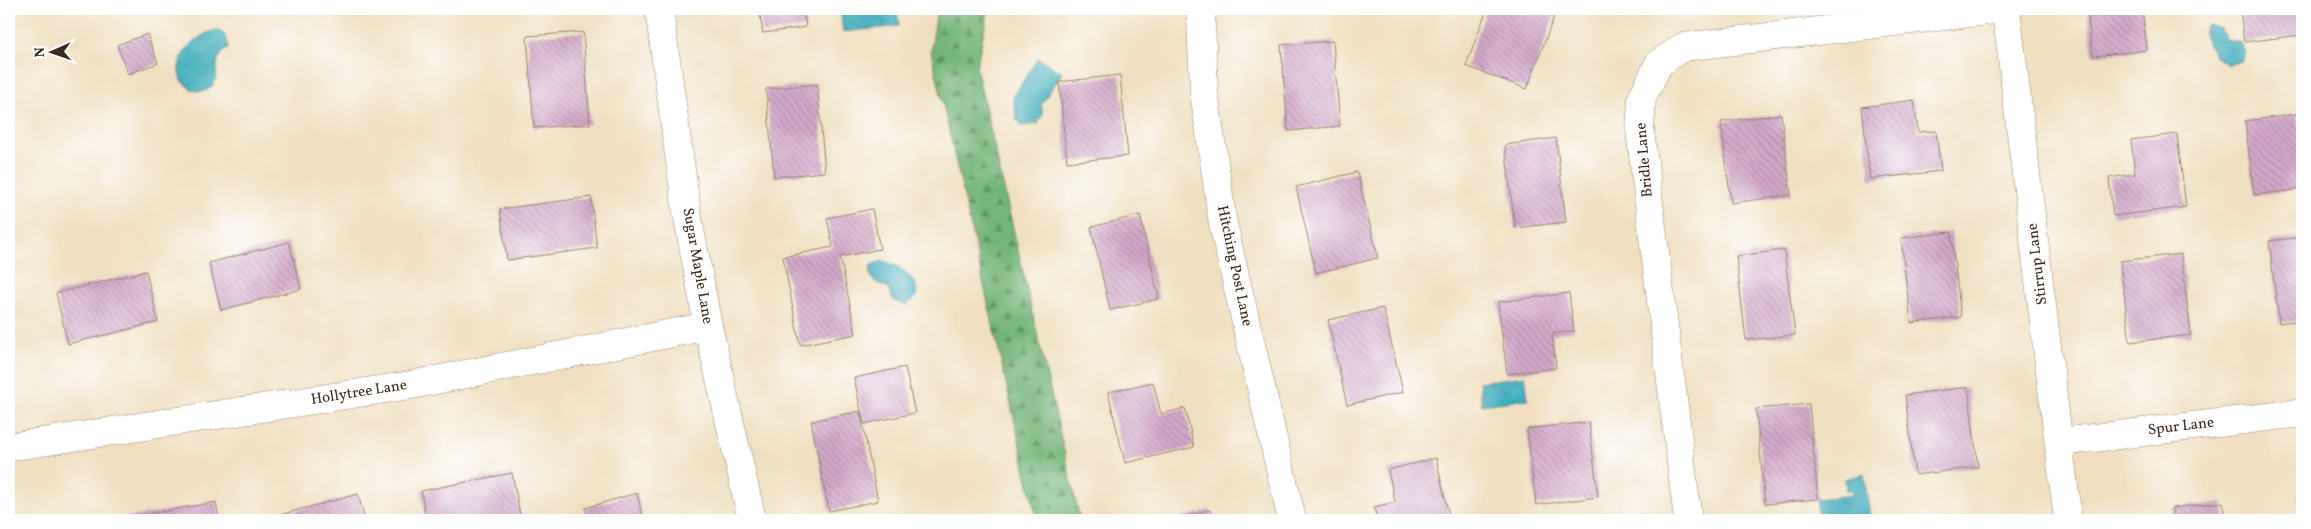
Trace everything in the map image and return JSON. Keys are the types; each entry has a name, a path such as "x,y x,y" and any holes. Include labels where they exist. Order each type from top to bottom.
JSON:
{"street":[{"name":"Sugar Maple Lane","path":"659,9 687,214 708,326 752,520"},
{"name":"Hitching Post Lane","path":"1203,9 1201,20 1204,92 1223,224 1292,520"},
{"name":"Stirrup Lane","path":"2005,9 2060,442 2068,520"},
{"name":"Bridle Lane","path":"1688,520 1640,130 1642,98 1660,63 1683,47 2005,9"},
{"name":"Hollytree Lane","path":"9,447 411,385 708,326"},
{"name":"Spur Lane","path":"2060,442 2302,413"}],"green space":[{"path":"937,9 989,9 976,67 1080,520 1037,520 931,51"}],"water":[{"path":"840,9 897,9 899,26 843,32"},
{"path":"2209,25 2220,29 2226,39 2241,43 2245,52 2241,61 2228,65 2215,56 2203,34 2205,27"},
{"path":"217,30 226,37 228,48 218,60 213,84 206,91 196,91 186,85 180,77 179,65 190,45 203,35"},
{"path":"1038,58 1062,73 1041,105 1043,114 1038,124 1021,126 1021,121 1017,121 1013,97"},
{"path":"882,261 890,263 906,272 916,286 917,293 905,305 894,301 887,287 879,284 871,277 871,265"},
{"path":"1525,376 1528,399 1482,405 1479,382"},
{"path":"1864,474 1870,516 1819,520 1816,499 1852,495 1852,491 1846,491 1845,479"}],"building":[{"path":"759,9 803,9 806,27 763,33"},
{"path":"1487,9 1549,9 1556,11 1527,89 1466,66"},
{"path":"2087,9 2142,9 2147,50 2093,56"},
{"path":"2240,9 2302,9 2302,35 2244,42"},
{"path":"583,32 590,124 534,128 527,36"},
{"path":"147,34 158,63 128,74 117,45"},
{"path":"1333,41 1340,126 1288,131 1281,45"},
{"path":"1120,75 1128,156 1067,162 1059,82"},
{"path":"817,84 825,172 774,177 766,89"},
{"path":"1914,100 1918,132 1936,131 1941,171 1870,179 1862,107"},
{"path":"1781,114 1791,195 1731,203 1721,122"},
{"path":"2297,114 2300,140 2302,139 2302,189 2254,195 2245,121"},
{"path":"2177,134 2186,207 2113,216 2109,178 2135,174 2131,140"},
{"path":"1556,138 1566,222 1515,228 1505,145"},
{"path":"1357,172 1378,258 1316,273 1296,187"},
{"path":"591,197 597,248 507,260 500,209"},
{"path":"872,209 880,249 840,257 856,334 800,345 783,257 833,247 827,218"},
{"path":"1140,215 1159,299 1110,310 1091,227"},
{"path":"1951,232 1961,317 1911,323 1901,238"},
{"path":"2302,237 2302,320 2279,323 2269,241"},
{"path":"289,242 301,289 221,310 209,263"},
{"path":"1784,250 1795,335 1746,340 1736,256"},
{"path":"2181,254 2191,335 2130,342 2120,261"},
{"path":"146,271 158,322 68,344 56,293"},
{"path":"1569,293 1574,331 1552,334 1556,368 1507,374 1498,302"},
{"path":"1383,308 1403,392 1347,405 1328,320"},
{"path":"905,367 915,413 864,424 854,378"},
{"path":"1153,382 1161,414 1185,408 1194,447 1125,463 1108,392"},
{"path":"1968,387 1978,467 1915,475 1905,395"},
{"path":"1809,404 1818,499 1765,504 1756,409"},
{"path":"860,411 878,501 829,511 811,421"},
{"path":"1589,422 1598,497 1536,505 1527,429"},
{"path":"1436,458 1450,520 1377,520 1374,507 1395,502 1388,470"},
{"path":"512,473 521,520 426,520 421,491"},
{"path":"637,493 643,520 588,520 585,508"},
{"path":"2298,493 2302,493 2302,520 2301,520"},
{"path":"358,494 365,520 273,520 272,517"},
{"path":"216,502 219,520 125,520 125,518"},
{"path":"2223,502 2225,520 2173,520 2172,508"},
{"path":"1210,510 1212,520 1168,520"}]}
